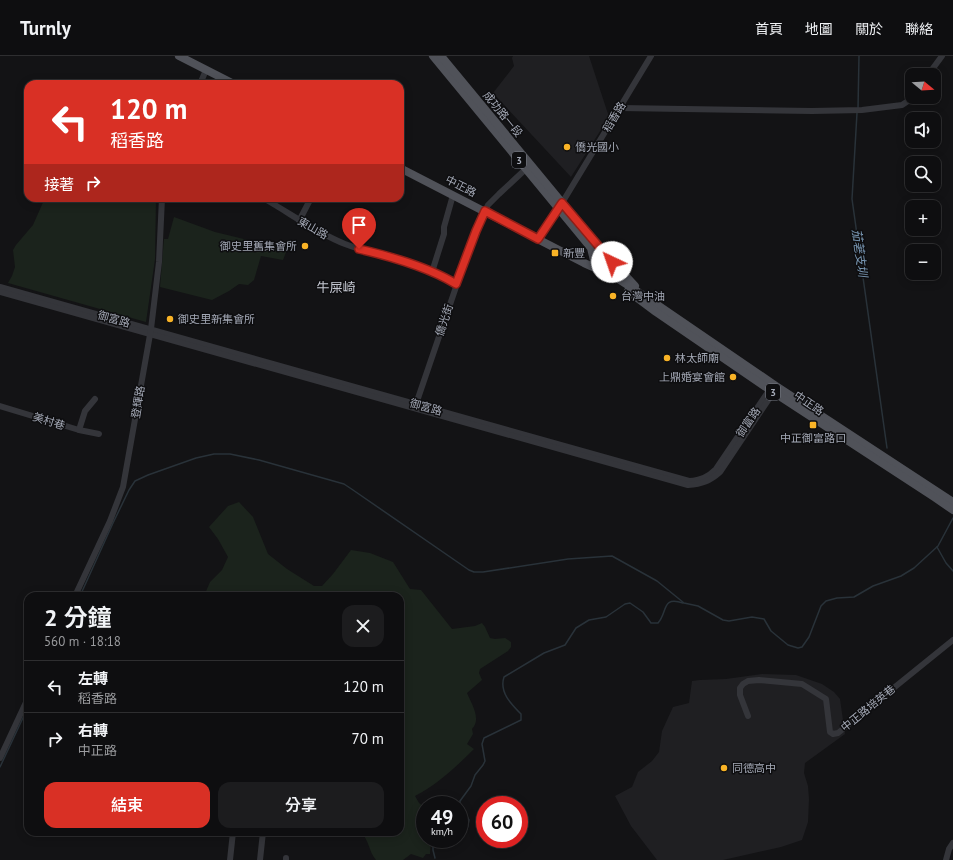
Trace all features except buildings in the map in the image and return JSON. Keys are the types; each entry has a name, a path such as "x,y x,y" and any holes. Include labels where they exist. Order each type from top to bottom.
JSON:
{"main road":[{"path":"179,56 226,80"},
{"name":"成功路一段","path":"433,56 560,206 591,248 596,269"},
{"name":"成功路一段","path":"441,56 528,167"},
{"name":"中正路","path":"404,170 596,269 615,277 644,295 773,390 953,502"},
{"name":"成功路一段","path":"560,206 644,295"},
{"name":"中正路","path":"596,269 656,312 953,510"}],"street":[{"name":"稻香路","path":"538,239 560,206 651,56"},
{"path":"933,68 942,56"},
{"path":"202,80 206,70"},
{"path":"620,108 812,111 862,110 902,105 905,103"},
{"name":"僑光街","path":"415,406 456,284 485,211 488,205 528,167"},
{"path":"432,272 454,195"},
{"name":"登輝路","path":"77,592 110,521 123,487 150,331 159,262 162,202"},
{"name":"東山路","path":"268,202 318,232 344,244 432,272 456,284"},
{"path":"299,221 309,202"},
{"name":"御富路","path":"0,287 150,331"},
{"name":"御富路","path":"0,292 354,386 415,406 689,480 705,478 716,469 773,390"},
{"path":"79,430 86,411 95,399"},
{"name":"美村巷","path":"0,406 79,430 99,434"},
{"name":"中正路培英巷","path":"748,716 740,695 740,688 748,681 759,680 802,684 826,698 830,732 833,734 838,732 953,640"},
{"path":"0,758 24,707"},
{"path":"230,860 233,836"},
{"path":"260,860 263,836"},
{"path":"946,860 949,849 953,843"}],"shaded area":[{"name":"僑光國小","path":"513,56 589,56 609,117 571,177 493,93 514,66"},
{"path":"43,202 156,202 155,259 146,322 8,283 15,267 13,250 33,225"},
{"path":"174,217 215,232 252,241 288,247 283,260 261,256 254,280 248,285 239,284 212,300 160,287 164,239 168,239"},
{"path":"239,502 253,517 268,554 287,569 314,586 322,586 351,550 370,553 393,562 410,589 421,590 452,629 475,626 482,623 490,638 505,638 511,642 511,647 508,651 480,669 479,673 482,680 467,693 475,711 476,721 472,729 473,734 467,744 474,749 446,775 415,796 416,848 430,848 430,854 426,854 423,858 411,854 403,860 376,860 364,836 404,836 404,592 206,592 210,582 222,570 228,557 209,527 228,506"},
{"name":"同德高中","path":"762,674 796,675 822,684 834,692 840,699 845,734 805,763 804,773 808,786 809,799 808,822 802,840 781,847 723,860 657,860 631,826 615,796 632,787 638,772 652,761 659,752 662,731 673,707 689,703 692,681 726,679"}],"waterway":[{"name":"茄荖支圳","path":"858,109 859,56"},
{"name":"茄荖支圳","path":"857,113 852,199 887,448"},
{"path":"82,592 113,523 135,481 196,458 214,454 230,454 259,460 344,484 474,572 483,572 568,559 612,556 657,581 684,603 698,606 723,620 729,621 752,617 764,619 771,631 788,645 798,648 802,647 809,637 821,606 826,601 837,598 854,597 873,586 901,576 914,568 938,546 953,518"},
{"path":"937,547 946,563 953,571"},
{"path":"464,796 471,786 475,775 485,761 482,744 484,738 521,720 521,714 510,702 503,688 504,677 544,653 565,645 576,628 589,620 606,617 625,604 630,603 643,612 651,623 658,623 668,603 676,601 683,603"},
{"path":"0,767 24,716"},
{"path":"468,818 468,827"},
{"path":"433,848 435,858"}],"place":[{"name":"僑光國小","path":"567,147"},
{"name":"御史里舊集會所","path":"305,246"},
{"name":"新豐","path":"555,253"},
{"name":"台灣中油","path":"613,296"},
{"name":"御史里新集會所","path":"170,319"},
{"name":"林太師廟","path":"667,358"},
{"name":"上鼎婚宴會館","path":"733,377"},
{"name":"中正御富路口","path":"813,425"},
{"name":"同德高中","path":"724,768"}],"district":[{"name":"牛屎崎","path":"336,287"}],"route":[{"path":"359,249 386,256 432,272 456,284 485,211 538,239 562,203 612,262"}]}
